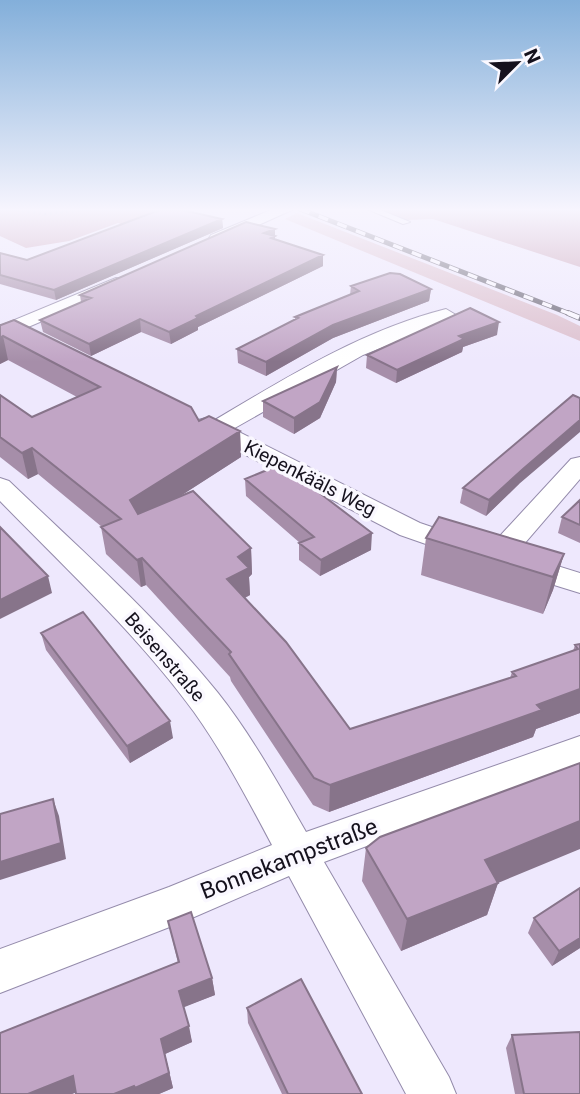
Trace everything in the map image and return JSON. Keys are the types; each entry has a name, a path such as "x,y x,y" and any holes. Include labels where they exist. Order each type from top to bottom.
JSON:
{"street":[{"path":"4,328 133,275"},
{"path":"215,430 287,386 364,345 446,315"},
{"path":"4,328 37,340"},
{"name":"Kiepenkääls Weg","path":"179,412 410,529 580,583"},
{"path":"496,558 580,464"},
{"name":"Beisenstraße","path":"0,486 179,668 206,703 253,774 432,1094"},
{"name":"Bonnekampstraße","path":"0,971 170,907 296,854 580,751"}],"shaded area":[{"path":"384,260 417,260 557,315 580,326 580,341"},
{"path":"559,260 580,260 580,267"}],"building":[{"path":"0,260 125,260 54,290 0,275"},
{"path":"159,260 312,260 196,316 198,318 169,332 140,319 89,344 40,320 91,298 80,295"},
{"path":"390,273 400,274 431,289 333,325 266,362 237,349 298,318 295,317 359,291 351,286"},
{"path":"470,308 499,322 459,336 464,339 397,370 367,355"},
{"path":"14,320 191,407 199,421 209,416 240,431 130,500 138,514 193,491 251,548 238,557 249,568 227,579 286,642 350,729 516,676 512,672 578,649 575,645 580,644 580,689 537,705 542,710 330,785 314,778 229,654 231,652 142,558 137,560 101,527 121,519 32,448 22,453 0,437 0,395 32,417 100,387 3,336 0,338 0,325"},
{"path":"337,367 320,402 294,418 263,401"},
{"path":"573,395 580,398 580,420 489,500 463,488"},
{"path":"284,463 317,486 313,488 372,533 321,560 299,543 314,537 245,479"},
{"path":"580,500 580,525 562,517"},
{"path":"439,517 564,554 553,577 426,538"},
{"path":"0,527 48,576 0,600"},
{"path":"83,612 170,721 127,746 41,633"},
{"path":"580,763 580,821 485,860 498,883 407,919 366,848 380,837"},
{"path":"53,799 61,843 0,862 0,814"},
{"path":"580,888 580,938 559,951 534,918"},
{"path":"191,912 212,978 179,991 189,1026 161,1039 169,1073 114,1094 76,1094 73,1076 28,1094 0,1094 0,1033 179,962 168,921"},
{"path":"301,979 362,1094 288,1094 247,1008"},
{"path":"580,1032 580,1094 524,1094 512,1035"}],"railway":[{"path":"431,260 570,314"},
{"path":"570,314 580,318"}]}
